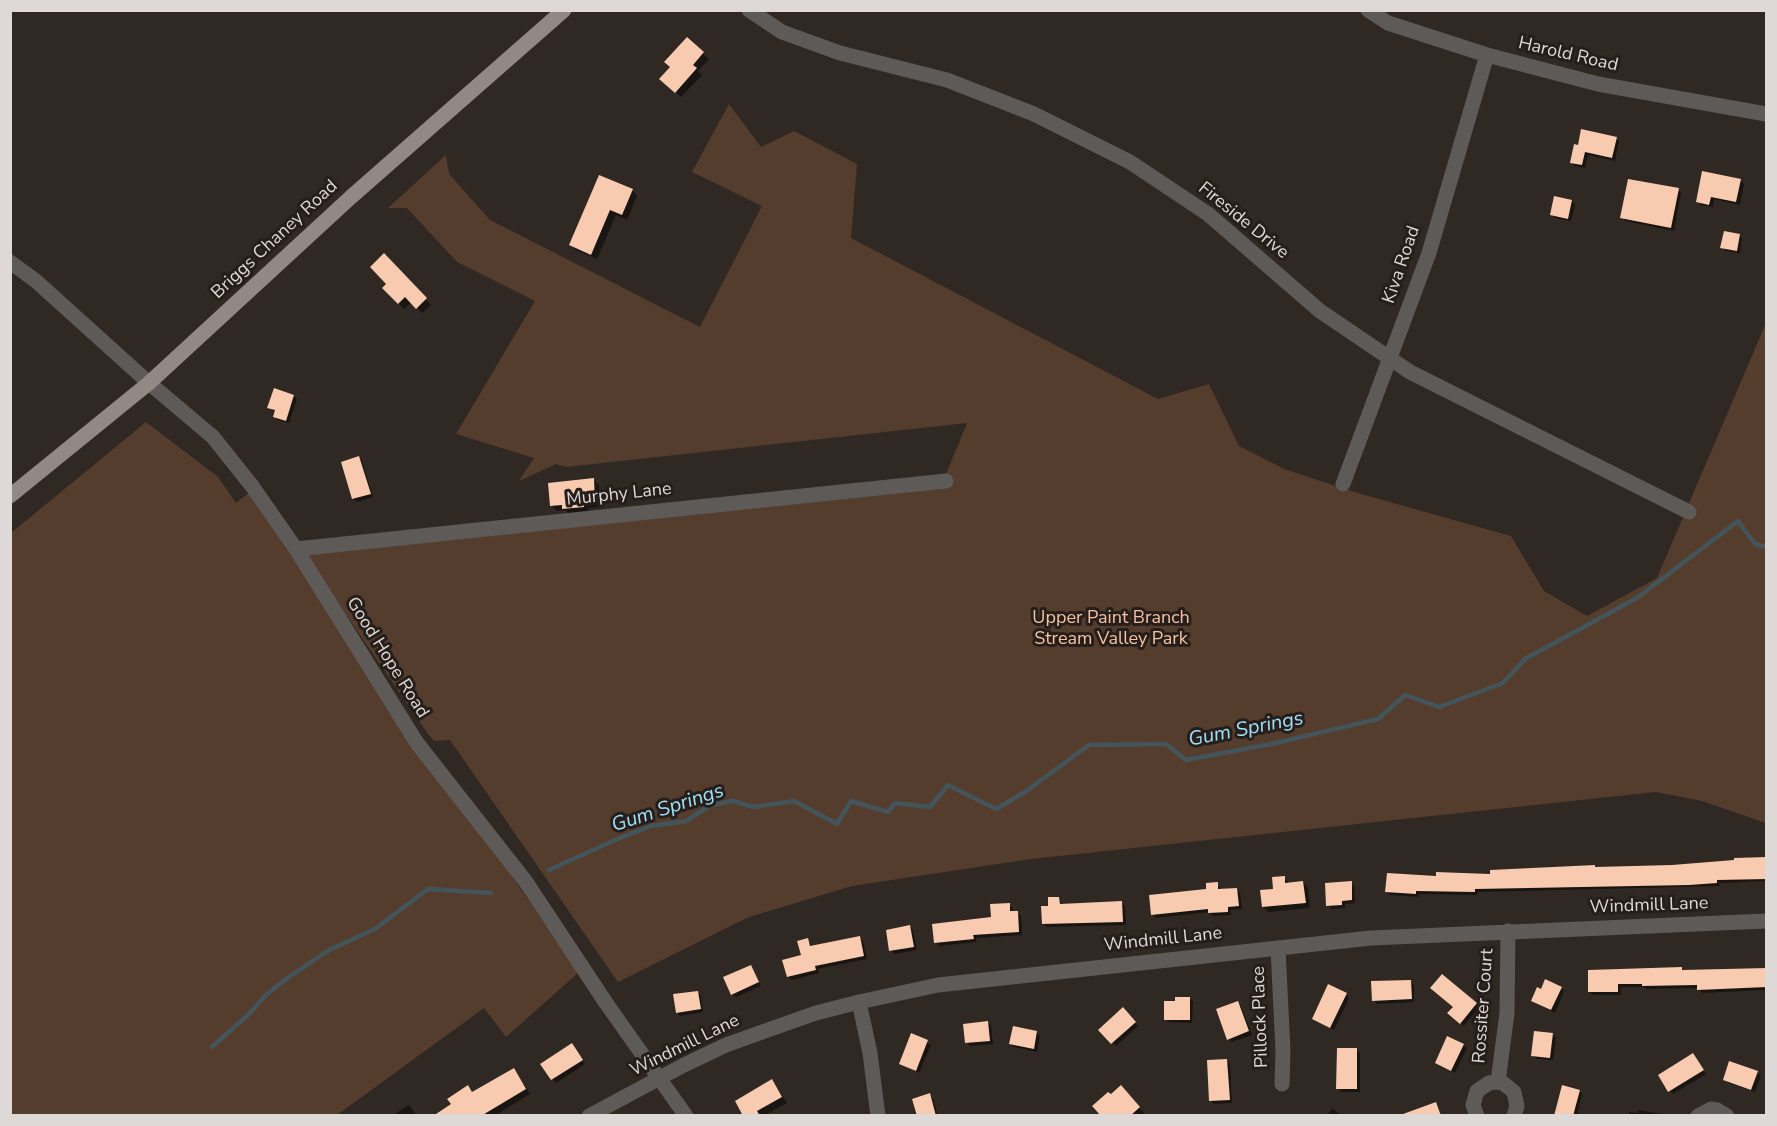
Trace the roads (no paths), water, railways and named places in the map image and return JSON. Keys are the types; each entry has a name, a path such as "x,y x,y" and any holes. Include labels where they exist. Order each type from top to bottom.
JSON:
{"main road":[{"name":"Briggs Chaney Road","path":"10,496 148,383 351,197 564,10"}],"street":[{"name":"Fireside Drive","path":"750,10 782,32 830,50 947,80 1034,114 1130,162 1208,214 1320,311 1410,372 1689,512"},
{"name":"Harold Road","path":"1368,10 1388,23 1487,55 1598,84 1767,114"},
{"name":"Kiva Road","path":"1343,484 1429,253 1487,55"},
{"name":"Good Hope Road","path":"10,262 36,281 148,383 213,437 252,486 296,549 417,743 526,882 606,1004 686,1116"},
{"name":"Murphy Lane","path":"296,549 946,481"},
{"name":"Windmill Lane","path":"589,1116 726,1046 816,1013 938,985 1371,938 1767,921"},
{"name":"Rossiter Court","path":"1498,1082 1507,1012 1508,932"},
{"name":"Pillock Place","path":"1278,948 1283,1051 1282,1084"},
{"path":"859,1002 870,1053 878,1116"},
{"name":"Rossiter Court","path":"1477,1116 1473,1105 1477,1091 1489,1083 1498,1082 1514,1092 1517,1106 1514,1116"},
{"path":"1698,1116 1711,1109 1727,1116"}],"waterway":[{"name":"Gum Springs","path":"549,870 651,826 686,821 711,805 733,801 753,807 794,801 837,824 851,801 888,812 895,803 930,807 948,785 996,809 1025,792 1089,745 1166,744 1186,760 1276,743 1378,719 1405,695 1439,707 1503,683 1525,659 1637,598 1738,521 1755,544 1766,547"},
{"name":"Gum Springs","path":"212,1047 286,979 329,950 375,929 428,889 491,893"}],"park label":[{"name":"Upper Paint Branch Stream Valley Park","path":"1111,629"}]}
